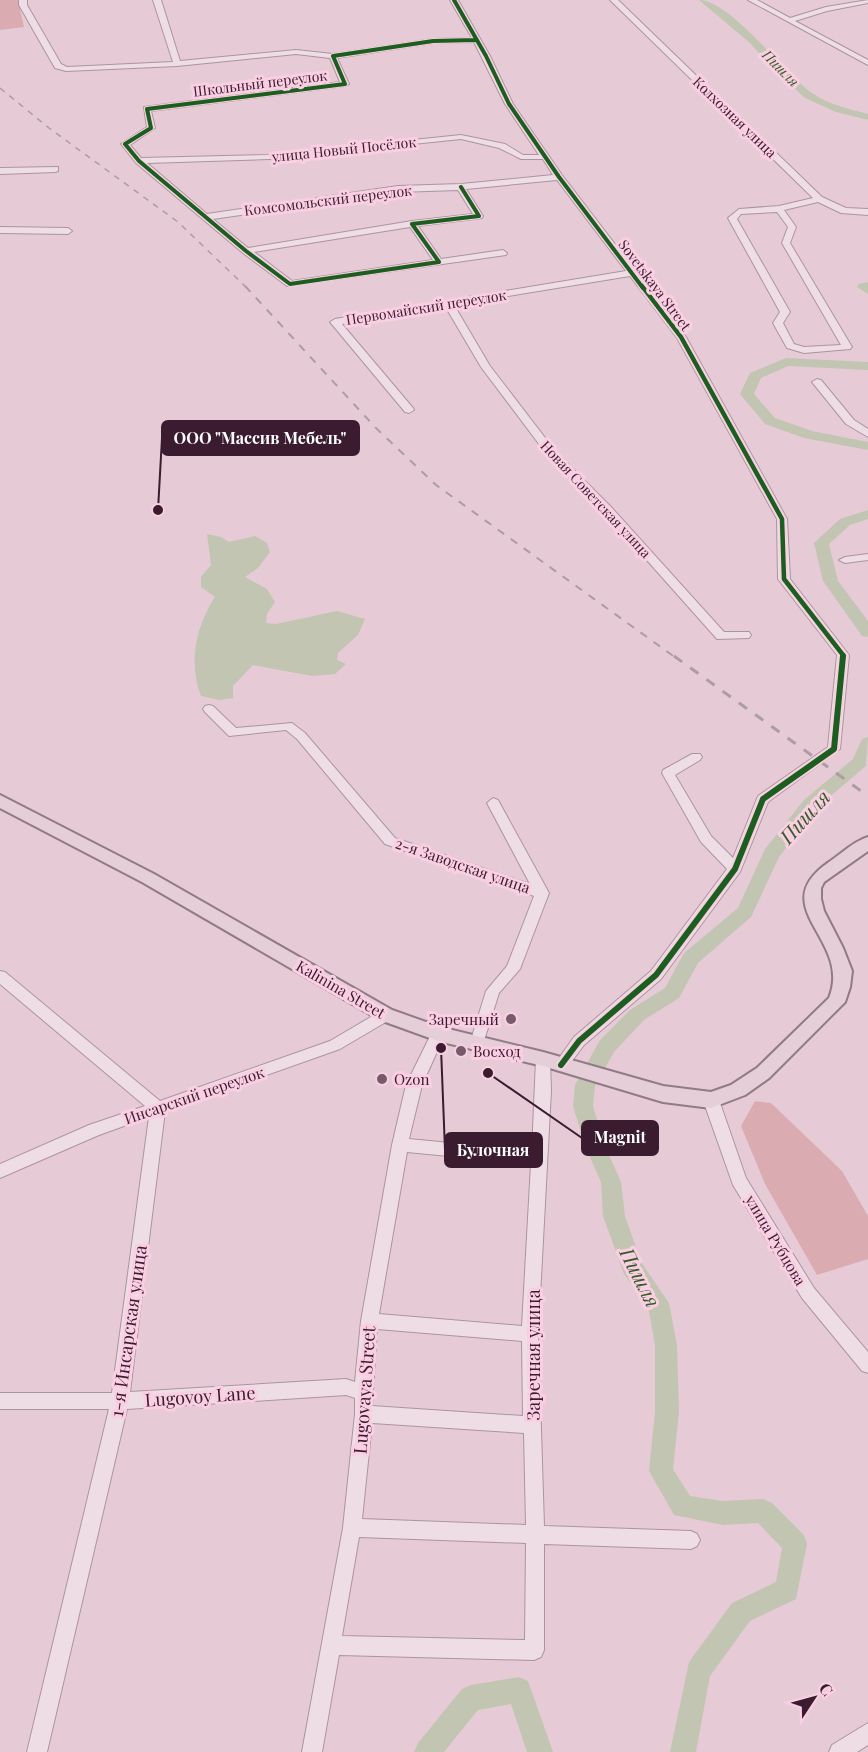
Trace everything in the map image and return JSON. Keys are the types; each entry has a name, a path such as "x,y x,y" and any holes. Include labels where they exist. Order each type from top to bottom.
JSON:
{"main road":[{"name":"Kalinina Street","path":"0,801 148,878 386,1015 438,1034 543,1059 620,1083 663,1094 711,1100"},
{"path":"711,1100 738,1090 764,1073 836,1002 842,988 843,971 839,955 815,910 811,896 812,885 818,878 868,843"}],"street":[{"path":"23,0 23,5 58,66 76,70 177,64 296,52 333,56"},
{"path":"157,0 177,64"},
{"name":"Sovetskaya Street","path":"454,0 509,104 544,157 630,273 681,337 782,519 784,579 843,655 834,749 763,799 735,869"},
{"name":"Колхозная улица","path":"614,0 819,199 844,211 868,212"},
{"path":"752,0 868,63"},
{"path":"790,20 826,9 868,1"},
{"name":"Школьный переулок","path":"139,161 125,144 151,128 147,109 345,84 333,56 433,41 476,40"},
{"name":"улица Новый Посёлок","path":"139,161 269,158 461,137 502,146 521,157 544,157"},
{"path":"139,161 246,251 290,284 503,254"},
{"path":"0,171 55,169"},
{"name":"Комсомольский переулок","path":"206,217 398,189 461,187 559,177"},
{"path":"246,251 412,224 479,216 461,187"},
{"path":"779,208 792,226 786,243 847,347 804,350 790,346 778,323 785,312 732,218 739,212 779,208 819,199"},
{"path":"412,224 439,262"},
{"path":"0,230 68,231"},
{"name":"Первомайский переулок","path":"409,410 335,322 630,273"},
{"name":"Новая Советская улица","path":"448,303 486,367 552,454 608,510 721,636 745,635"},
{"path":"817,382 850,422 868,434"},
{"path":"845,560 868,557"},
{"name":"2-я Заводская улица","path":"209,709 233,734 288,726 301,736 390,841 542,893 513,969 493,991 477,1043"},
{"path":"568,1067 579,1041 656,975 735,869 706,839 668,772 696,757"},
{"path":"493,803 542,893"},
{"path":"0,976 158,1108"},
{"name":"Инсарский переулок","path":"0,1172 94,1130 335,1045 386,1015"},
{"name":"Lugovaya Street","path":"312,1752 333,1645 352,1528 364,1414 363,1392 369,1321 400,1146 414,1085 438,1034"},
{"name":"Заречная улица","path":"333,1645 534,1650 535,1535 530,1334 543,1059"},
{"name":"улица Рубцова","path":"711,1100 739,1180 808,1293 868,1365"},
{"name":"1-я Инсарская улица","path":"37,1752 120,1401 158,1108"},
{"path":"400,1146 540,1158"},
{"path":"369,1321 530,1334"},
{"name":"Lugovoy Lane","path":"0,1401 120,1401 346,1387 363,1392"},
{"path":"364,1414 532,1425"},
{"path":"352,1528 690,1540"},
{"path":"839,1752 868,1733"}],"shaded area":[{"path":"0,0 18,0 24,27 0,30"},
{"path":"295,84 297,87 212,98 210,94"},
{"path":"207,534 221,537 229,542 255,536 267,543 270,552 258,568 245,577 267,589 275,602 267,614 266,623 276,624 337,611 365,619 358,635 338,653 337,660 346,664 335,674 312,676 253,665 233,686 233,698 219,700 201,696 195,671 196,645 203,620 215,597 201,587 201,577 211,565"},
{"path":"755,1101 771,1103 842,1171 868,1216 868,1259 817,1275 765,1184 741,1126"}],"waterway":[{"name":"Пишля","path":"704,0 754,41 776,66 809,96 840,110 868,117"},
{"name":"Пишля","path":"868,286 863,287 868,290"},
{"name":"Пишля","path":"868,366 786,362 755,376 747,394 770,421 809,435 868,446"},
{"name":"Пишля","path":"868,514 845,522 821,543 831,581 868,632"},
{"name":"Пишля","path":"683,1752 698,1671 741,1612 787,1590 795,1544 763,1511 723,1513 683,1507 661,1471 667,1412 666,1345 658,1303 632,1267 614,1216 611,1182 595,1146 583,1106 585,1085 607,1046 637,1015 672,993 691,958 745,912 771,854 810,804 860,762 868,743"},
{"name":"Пишля","path":"427,1752 471,1698 519,1690 540,1752"}],"railway":[{"path":"0,88 49,128 178,222 246,287"},
{"path":"246,287 375,427 436,485 676,658"},
{"path":"674,656 868,796"}],"cycle path":[{"path":"454,0 486,56 509,104 559,177 681,337 782,519 784,579 843,655 834,749 763,799 735,869 656,975 579,1041 561,1065"},
{"path":"461,187 479,216 412,224 439,262 290,284 246,251 139,161 125,144 151,128 147,109 345,84 333,56 433,41 476,40"}],"place":[{"name":"ООО \"Массив Мебель\"","path":"158,510"},
{"name":"Заречный","path":"511,1019"},
{"name":"Булочная","path":"441,1048"},
{"name":"Восход","path":"461,1051"},
{"name":"Magnit","path":"488,1073"},
{"name":"Ozon","path":"382,1079"}]}
